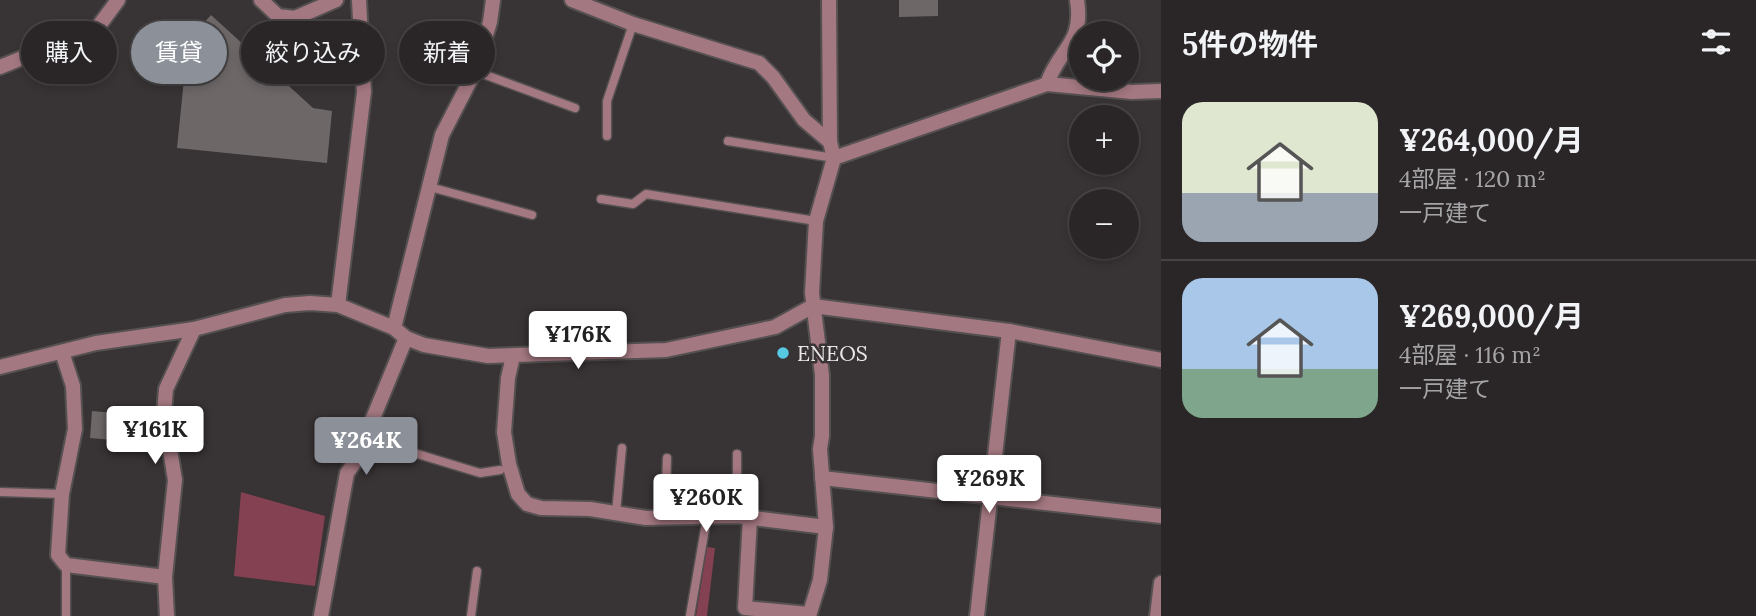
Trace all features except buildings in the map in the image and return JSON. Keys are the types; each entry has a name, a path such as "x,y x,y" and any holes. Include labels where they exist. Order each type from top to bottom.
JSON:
{"street":[{"path":"0,51 4,66 98,27 118,0"},
{"path":"261,0 278,16 295,18 336,0"},
{"path":"338,305 364,92 359,0"},
{"path":"490,21 494,0"},
{"path":"572,0 634,24 759,63 773,77 804,120 830,142"},
{"path":"743,517 745,608 809,615 820,580 826,527 820,449 822,375 813,306 816,221 834,158 830,142 829,0"},
{"path":"1047,85 1050,74 1077,34 1077,0"},
{"path":"394,328 442,135 468,84"},
{"path":"834,158 1047,85 1132,92 1161,91"},
{"path":"0,368 96,343 194,329 285,305 310,303 338,305 394,328 406,338 424,345 488,356 666,350 775,327 813,306 1009,331 1161,360"},
{"path":"167,616 165,577 175,480 164,399 166,389 194,329"},
{"path":"977,616 1009,331"},
{"path":"321,616 347,473 355,462 406,338"},
{"path":"62,352 73,386 75,429 62,494 58,555 66,565 165,577"},
{"path":"513,356 506,390 504,432 509,464 519,494 527,504 541,508 590,509 646,518 743,517 826,527"},
{"path":"822,478 1161,516"},
{"path":"1157,616 1161,583"}],"lane":[{"path":"607,136 607,101 634,24"},
{"path":"495,78 575,108"},
{"path":"728,141 834,158"},
{"path":"430,187 532,215"},
{"path":"601,200 632,204 646,194 816,221"},
{"path":"365,438 480,473 500,470"},
{"path":"616,513 622,449"},
{"path":"737,454 743,517"},
{"path":"665,518 667,458"},
{"path":"0,492 62,494"},
{"path":"690,616 706,517"},
{"path":"66,565 66,616"},
{"path":"471,616 477,571"}],"shaded area":[{"path":"241,492 325,516 315,586 234,576"},
{"path":"707,547 715,548 707,616 696,616"}],"place":[{"name":"ENEOS","path":"783,353"}]}
